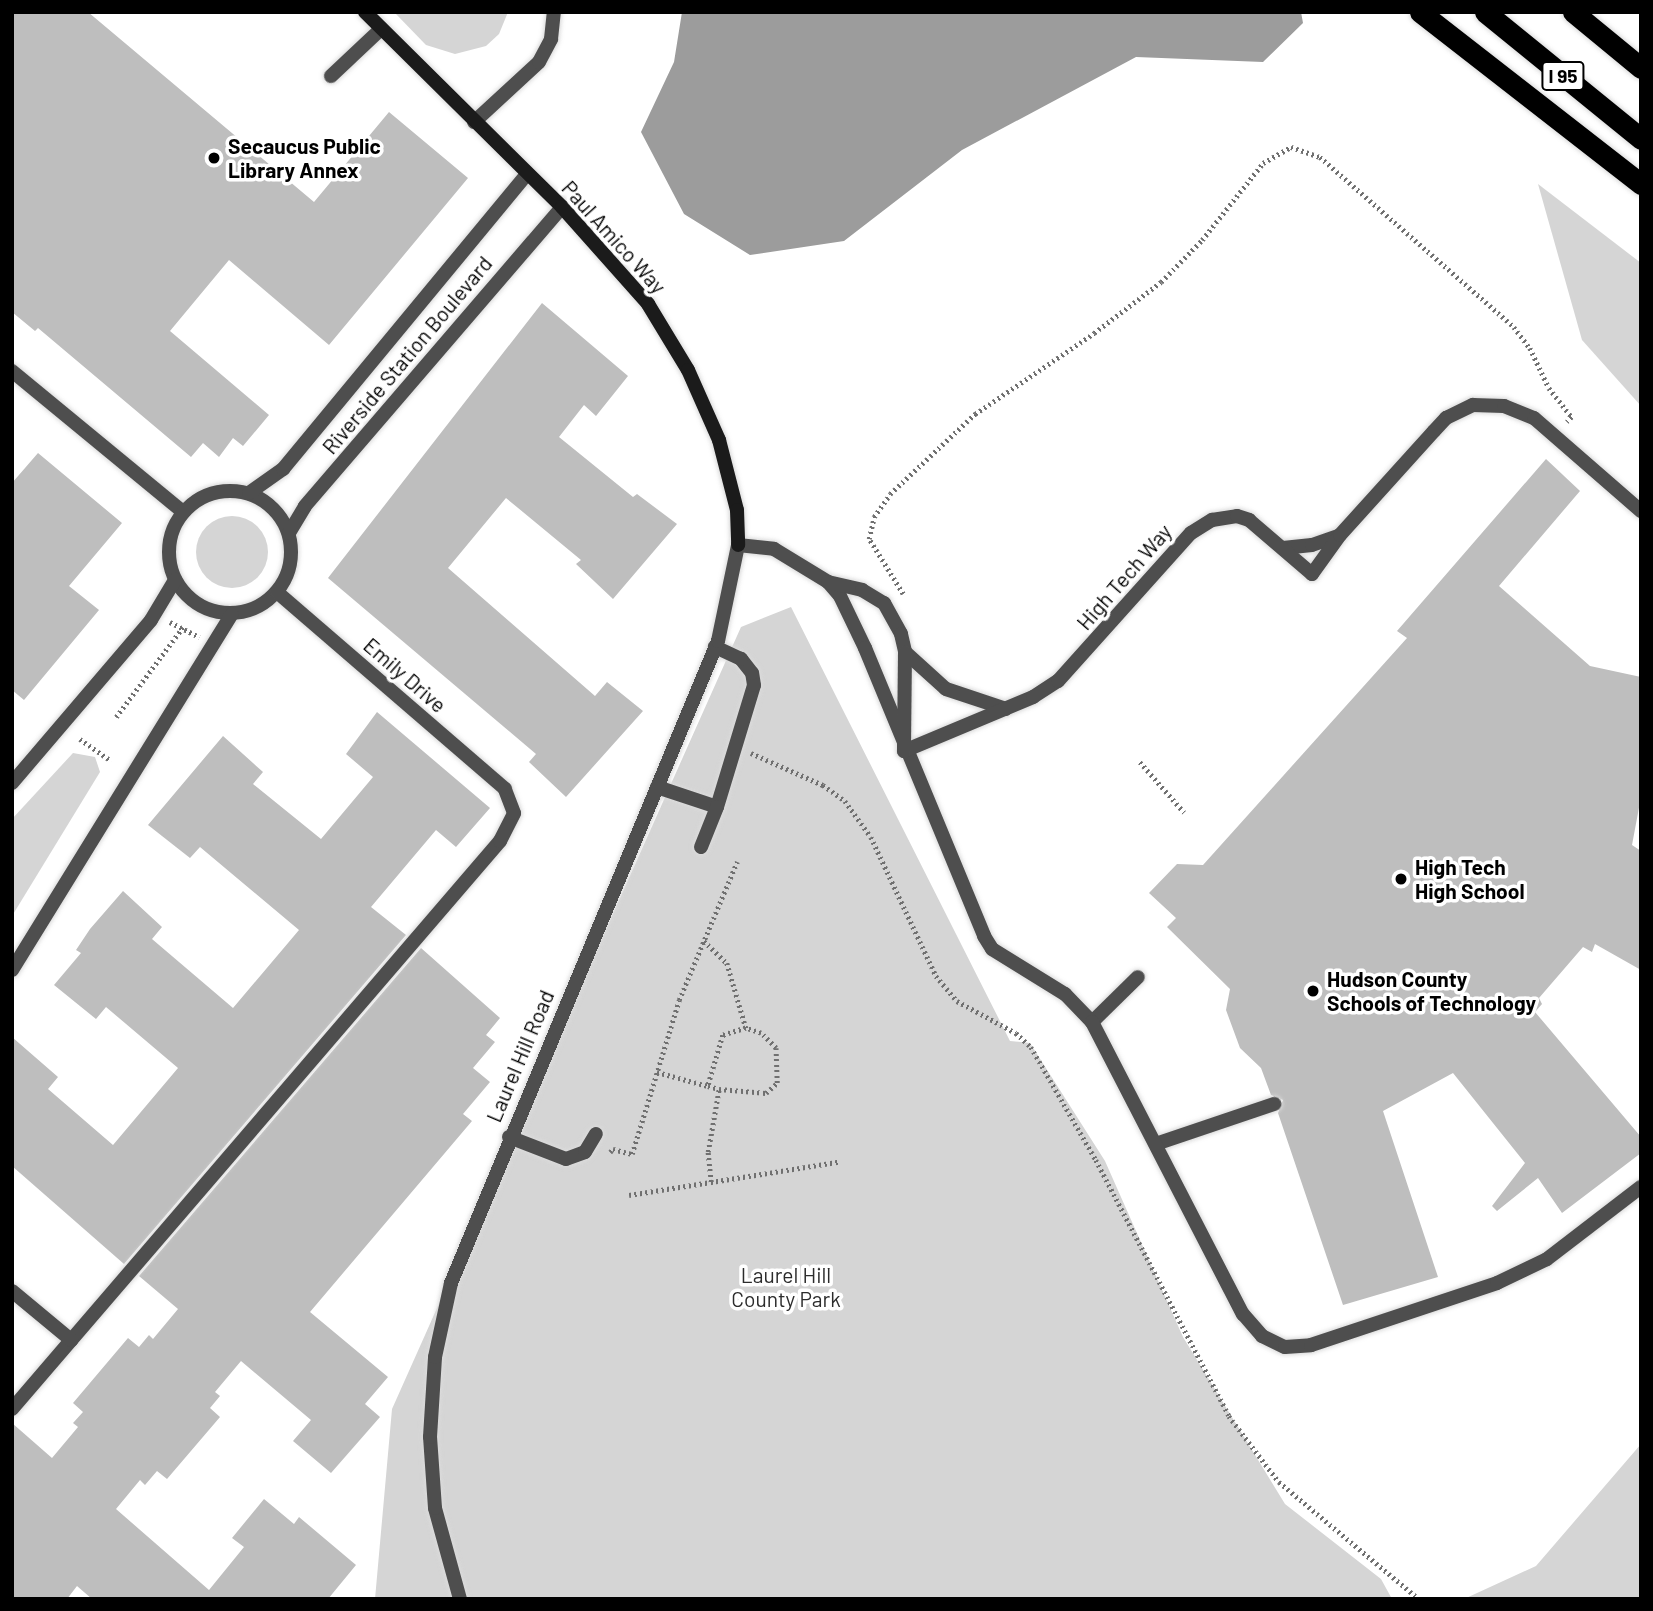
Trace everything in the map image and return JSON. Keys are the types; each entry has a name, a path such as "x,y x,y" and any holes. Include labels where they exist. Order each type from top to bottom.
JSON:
{"highway":[{"path":"1420,12 1641,184"},
{"name":"I 95","path":"1485,12 1641,139"},
{"name":"I 95","path":"1573,12 1641,68"},
{"path":"1586,12 1621,52"}],"street":[{"name":"Paul Amico Way","path":"365,12 562,207 624,273 688,370 730,474 738,545"},
{"path":"474,122 539,62 551,39 554,12"},
{"path":"331,76 382,29"},
{"name":"Riverside Station Boulevard","path":"249,493 284,469 527,174"},
{"name":"Riverside Station Boulevard","path":"289,533 305,506 562,207"},
{"path":"12,371 183,512"},
{"path":"1283,548 1312,545 1339,535 1434,431 1458,411 1473,405 1504,406 1534,418 1641,512"},
{"path":"249,493 273,508 289,533 289,570 277,593 257,607 232,614 196,603 175,580 168,546 183,512 211,494 249,493"},
{"name":"High Tech Way","path":"904,751 1045,690 1070,670 1201,525 1237,516 1249,520 1312,574 1339,535"},
{"path":"738,545 774,549 828,582 878,598 895,620 905,652 904,751"},
{"name":"Laurel Hill Road","path":"460,1599 440,1531 431,1472 435,1357 452,1283 509,1137 715,647 732,590 738,545"},
{"path":"12,782 151,621 175,580"},
{"path":"828,582 855,626 904,751 992,949 1065,994 1092,1022 1243,1314 1262,1336 1285,1347 1327,1341 1523,1272 1572,1242 1641,1187"},
{"name":"Emily Drive","path":"71,1340 507,831 514,805 505,789 277,593"},
{"path":"12,970 232,614"},
{"path":"701,846 753,699 752,673 741,659 715,647"},
{"path":"905,652 946,689 1006,709"},
{"path":"657,787 717,807"},
{"path":"1092,1022 1138,977"},
{"path":"1156,1144 1275,1104"},
{"path":"509,1137 566,1159 585,1152 596,1134"},
{"path":"12,1291 71,1340 12,1409"}],"path":[{"path":"905,597 869,538 874,517 890,494 975,414 1094,334 1161,282 1202,240 1263,163 1291,147 1320,157 1514,327 1530,348 1549,388 1573,416 1553,435"},
{"path":"165,620 200,638"},
{"path":"116,717 183,627"},
{"path":"80,739 110,761"},
{"path":"737,748 823,785 845,801 871,837 936,976 957,1002 1016,1033 1031,1047 1097,1160 1229,1416 1279,1482 1419,1599"},
{"path":"1140,762 1184,812"},
{"path":"605,1160 612,1149 632,1154 657,1072 704,941 737,862"},
{"path":"704,941 727,962 746,1028"},
{"path":"657,1072 708,1086 719,1089 766,1093 777,1083 776,1048 761,1033 746,1028 719,1041 708,1086"},
{"path":"711,1182 708,1152 719,1089"},
{"path":"629,1195 838,1162"}],"green space":[{"path":"394,12 508,12 499,34 486,46 455,54 426,45"},
{"path":"1538,184 1641,263 1641,406 1582,340"},
{"path":"232,516 252,522 262,532 268,552 262,572 252,582 232,588 212,582 202,572 196,552 202,532 212,522"},
{"name":"Laurel Hill County Park","path":"791,607 1010,1041 1030,1043 1105,1161 1183,1337 1285,1504 1381,1579 1392,1599 375,1599 392,1409 741,627"},
{"path":"73,753 95,757 100,772 12,916 12,819"},
{"path":"1641,1444 1641,1599 1464,1599 1536,1566"}],"shaded area":[{"path":"682,12 1301,12 1303,23 1263,62 1136,57 962,150 844,241 750,255 684,214 641,132 674,62"}],"building":[{"path":"12,12 88,12 314,202 389,112 468,178 329,345 229,260 170,331 269,415 243,446 233,438 219,457 203,443 191,457 38,328 35,331 12,312"},
{"path":"542,303 628,376 596,416 584,405 559,437 633,497 637,494 677,524 613,599 576,564 581,560 506,498 448,568 595,696 607,682 643,711 566,797 529,762 536,754 328,578"},
{"path":"38,453 122,523 69,586 99,610 24,700 12,690 12,483"},
{"name":"High Tech High School","path":"1546,459 1580,491 1499,586 1590,666 1641,677 1641,797 1632,845 1641,851 1641,970 1595,944 1592,952 1583,947 1539,998 1542,1004 1535,1012 1641,1137 1641,1153 1562,1213 1538,1178 1497,1211 1492,1206 1525,1163 1453,1073 1383,1111 1438,1277 1343,1305 1278,1113 1283,1100 1271,1095 1261,1068 1240,1048 1226,1010 1230,989 1167,927 1176,918 1149,893 1177,864 1203,865 1407,638 1397,631"},
{"path":"377,712 490,808 456,847 436,830 371,907 406,935 124,1264 12,1166 12,1037 58,1077 48,1089 113,1145 178,1068 106,1007 96,1019 54,985 81,953 76,950 90,929 123,891 162,927 152,939 233,1008 299,930 200,847 190,858 148,825 223,736 263,772 253,784 321,839 373,777 346,754"},
{"path":"421,948 500,1018 486,1035 495,1042 473,1068 490,1082 463,1114 472,1121 310,1312 388,1377 365,1404 380,1417 331,1473 293,1441 311,1420 241,1361 215,1392 220,1396 210,1408 220,1417 167,1479 157,1471 145,1485 140,1480 116,1509 209,1590 244,1547 232,1538 264,1499 294,1524 299,1517 356,1565 328,1599 92,1599 77,1586 67,1599 12,1599 12,1423 52,1458 78,1427 73,1423 83,1412 73,1403 128,1338 139,1347 149,1335 153,1339 178,1309 139,1276"}],"place":[{"name":"Secaucus Public Library Annex","path":"214,158"},
{"name":"High Tech High School","path":"1401,879"},
{"name":"Hudson County Schools of Technology","path":"1313,991"}]}
